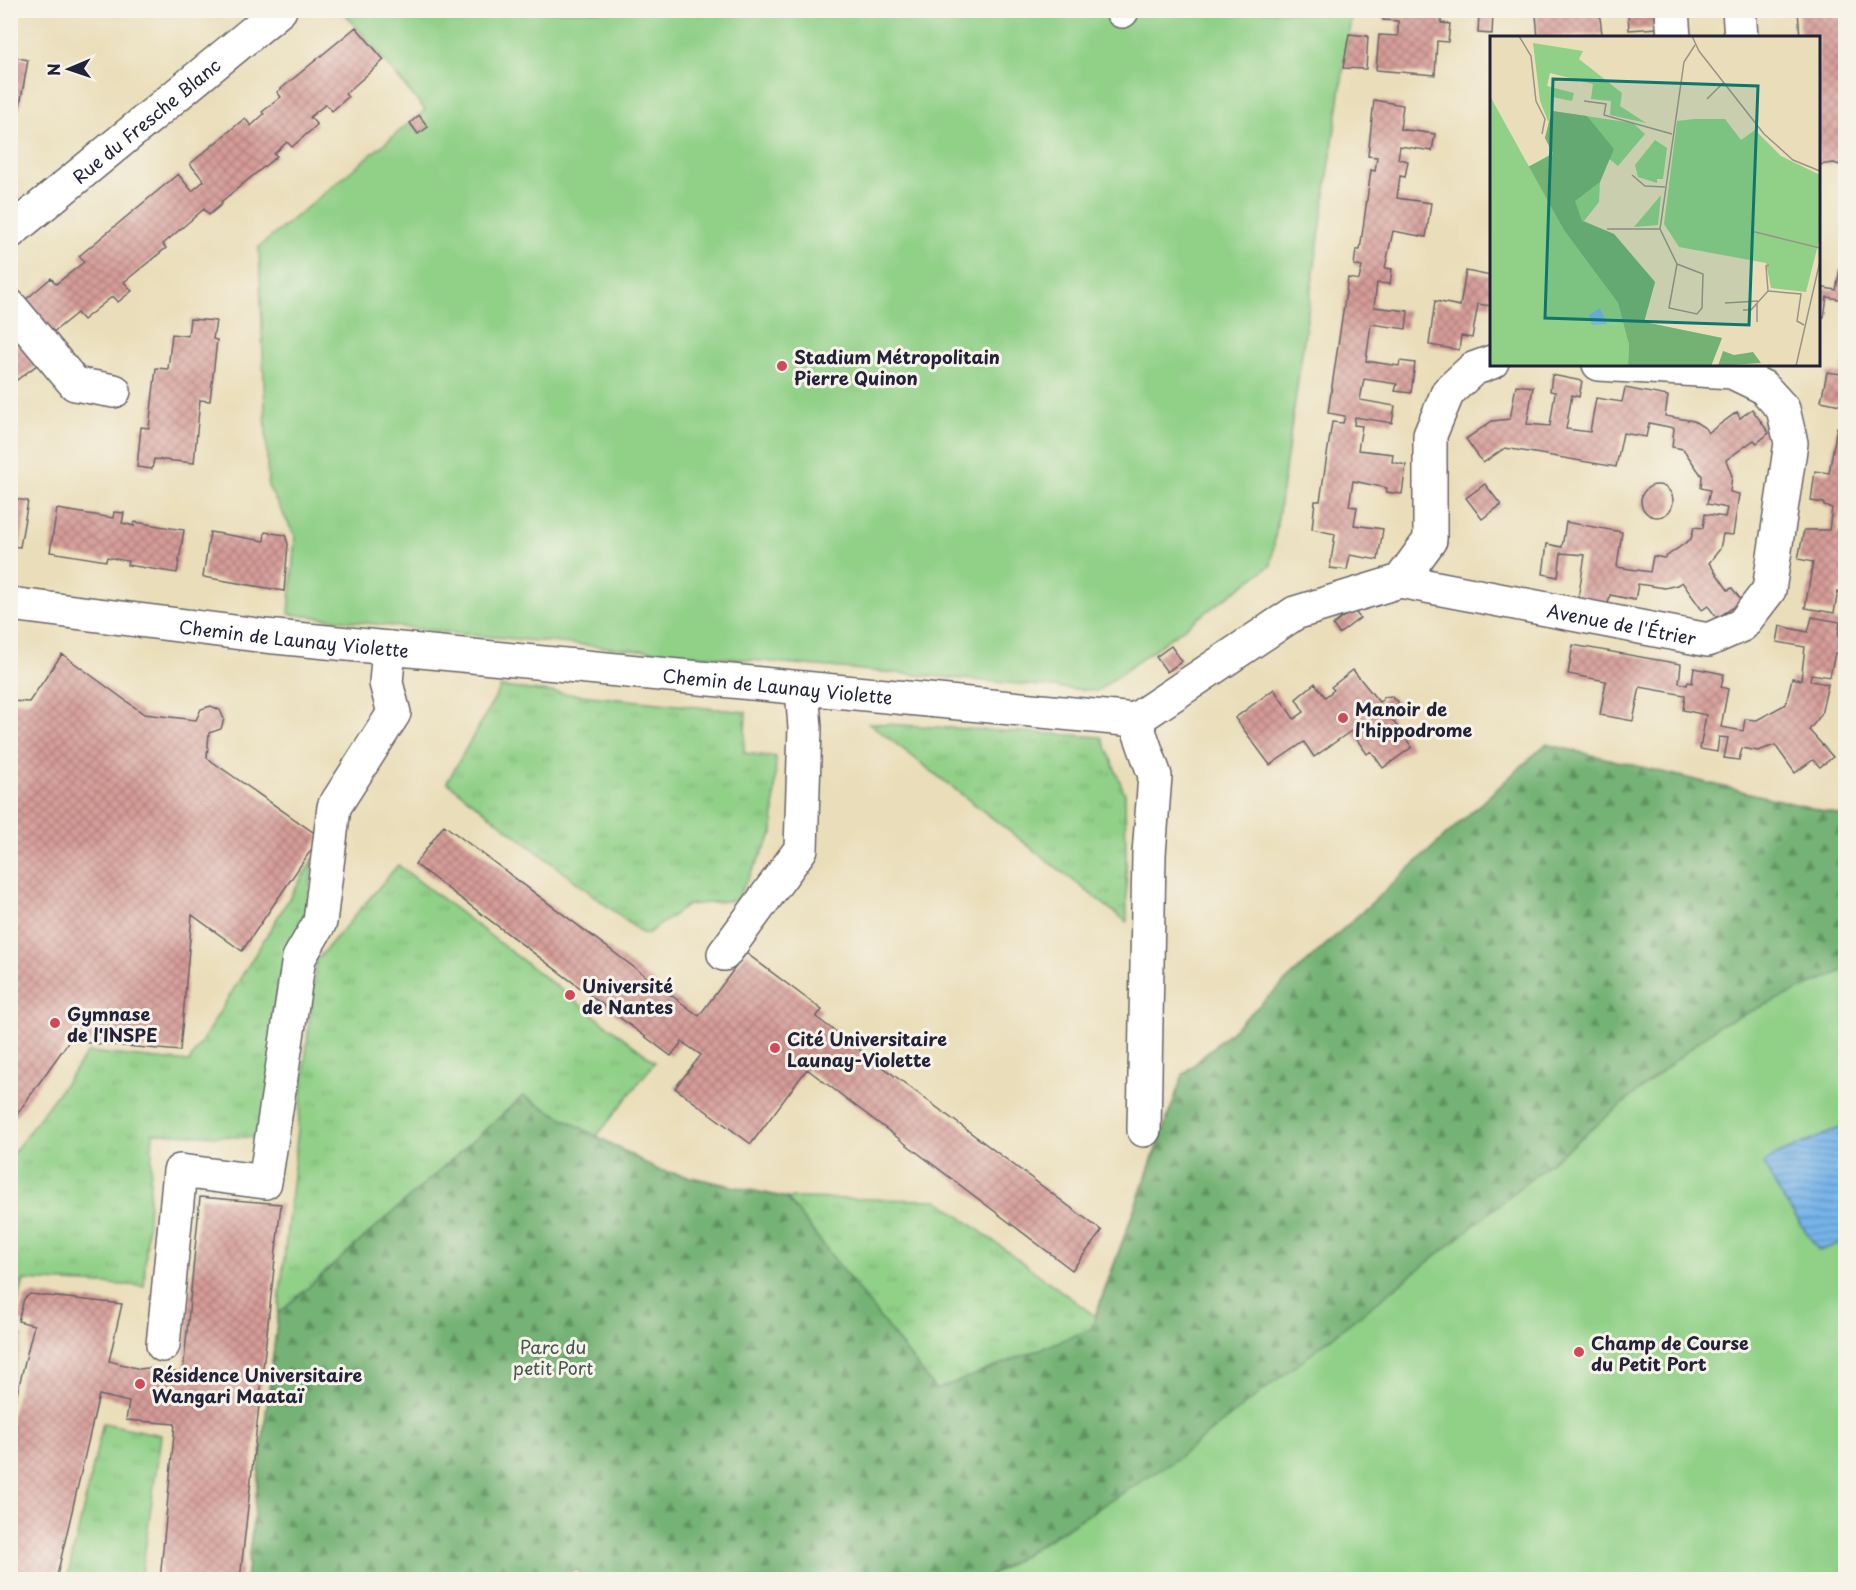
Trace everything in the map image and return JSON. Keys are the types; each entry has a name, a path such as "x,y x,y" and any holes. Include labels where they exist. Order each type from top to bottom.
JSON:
{"street":[{"name":"Rue du Fresche Blanc","path":"10,231 280,10"},
{"path":"1672,10 1674,36"},
{"path":"1739,10 1741,36"},
{"path":"10,306 75,384 114,391"},
{"path":"1400,580 1430,540 1430,435 1448,392 1473,369 1490,362"},
{"name":"Avenue de l'Étrier","path":"1135,720 1295,613 1400,580 1707,640 1742,625 1768,590 1791,443 1783,409 1763,387 1732,372 1632,366"},
{"name":"Chemin de Launay Violette","path":"10,604 265,636 1135,720"},
{"path":"163,1345 180,1171 264,1182 299,958 321,922 334,807 394,713 386,683 389,648"},
{"path":"724,954 801,849 805,728 802,688"},
{"path":"1135,720 1155,776 1149,854 1144,1130"}],"green space":[{"name":"Stadium Métropolitain Pierre Quinon","path":"343,11 1352,11 1271,565 1097,691 471,635 289,614 295,536 268,486 259,247 425,110"},
{"path":"501,687 746,712 744,753 776,757 773,833 736,900 688,905 647,934 642,933 447,782"},
{"path":"869,723 1102,737 1125,794 1127,922"},
{"name":"Parc du petit Port","path":"1546,744 1845,816 1845,970 1718,1026 1455,1241 1171,1463 984,1579 583,1580 577,1569 559,1580 246,1580 278,1314 316,961 398,865 655,1062 597,1136 658,1170 787,1198 938,1200 1095,1316 1183,1075"},
{"name":"Parc du petit Port","path":"1546,744 1845,816 1845,970 1718,1026 1455,1241 1171,1463 984,1579 583,1580 577,1569 559,1580 246,1580 278,1314 523,1096 658,1170 787,1198 936,1390 1091,1329 1183,1075"},
{"path":"314,858 304,922 261,1138 153,1133 144,1286 24,1280 11,1328 11,1156 88,1052 189,1062"},
{"name":"Champ de Course du Petit Port","path":"1845,970 1845,1579 984,1580 1171,1463 1455,1241 1718,1026"},
{"path":"10,1332 22,1336 11,1381"},
{"path":"103,1423 161,1435 141,1579 67,1579"}],"water":[{"path":"1845,1126 1845,1241 1819,1251 1763,1164 1776,1155"}],"building":[{"path":"1384,10 1442,10 1441,23 1450,24 1448,42 1437,41 1435,75 1376,70 1379,35 1398,36 1398,21 1383,20"},
{"path":"1551,10 1599,10 1602,34 1538,36 1536,15 1551,13"},
{"path":"1798,10 1845,10 1845,167 1834,163 1820,165 1820,36 1800,36"},
{"path":"1656,12 1658,28 1629,30 1628,14"},
{"path":"1479,13 1493,13 1492,34 1478,33"},
{"path":"356,27 384,60 345,94 348,97 332,111 326,104 310,117 317,125 292,147 287,142 274,154 277,156 221,202 222,204 209,215 204,209 163,244 166,248 124,282 132,291 118,302 113,296 83,320 77,313 51,334 24,301 51,278 56,284 84,262 79,256 178,174 192,191 204,181 190,164 245,118 251,126 264,114 262,112 281,97 277,92"},
{"path":"1349,34 1368,36 1366,69 1343,68"},
{"path":"10,56 28,60 19,111 10,109"},
{"path":"1374,100 1403,105 1400,129 1435,134 1432,151 1400,146 1398,159 1408,161 1405,177 1400,176 1397,198 1431,203 1426,237 1393,231 1385,268 1392,269 1390,284 1377,283 1374,307 1408,311 1406,329 1371,324 1366,361 1399,366 1400,361 1415,363 1411,393 1395,391 1397,384 1364,379 1360,400 1395,406 1392,423 1355,417 1354,425 1362,426 1358,450 1393,454 1392,462 1406,465 1402,494 1386,492 1387,488 1353,481 1349,506 1357,507 1354,525 1383,529 1378,560 1350,555 1347,570 1330,568 1335,534 1312,529 1315,501 1320,501 1332,422 1343,423 1345,416 1328,413 1348,278 1359,280 1362,267 1354,265 1356,250 1360,250 1371,170 1375,171 1377,157 1368,156"},
{"path":"419,115 428,127 418,134 410,123"},
{"path":"1840,269 1845,270 1845,300 1827,297 1824,317 1820,317 1820,287 1836,290"},
{"path":"1466,271 1490,276 1490,306 1478,304 1472,338 1461,336 1459,350 1429,345 1435,301 1460,306"},
{"path":"190,319 216,321 213,339 217,340 210,401 200,400 194,463 154,459 152,469 137,467 141,427 149,428 156,368 168,369 172,334 188,336"},
{"path":"10,325 41,362 10,385"},
{"path":"1843,363 1845,364 1845,406 1821,401 1827,372 1841,374"},
{"path":"1552,375 1582,381 1579,397 1572,395 1566,429 1590,432 1596,398 1622,402 1625,388 1668,396 1665,416 1694,421 1705,428 1708,433 1737,412 1740,418 1752,409 1769,433 1757,443 1754,440 1726,460 1732,476 1730,492 1739,494 1733,535 1723,534 1720,549 1709,563 1728,590 1732,588 1742,601 1717,618 1708,606 1702,610 1682,582 1665,588 1638,584 1635,600 1610,595 1607,609 1577,605 1585,555 1561,553 1558,577 1543,574 1547,544 1562,547 1566,522 1622,532 1617,567 1650,572 1653,556 1664,558 1691,539 1694,527 1703,528 1705,514 1725,517 1727,508 1707,504 1710,490 1701,488 1702,476 1683,449 1672,447 1674,428 1649,423 1646,437 1623,433 1616,467 1505,448 1483,463 1466,439 1492,421 1510,419 1516,385 1533,387 1527,424 1550,426 1555,392 1550,391"},
{"path":"1837,427 1845,428 1845,510 1841,510 1837,532 1845,533 1843,558 1845,558 1845,592 1838,591 1834,613 1805,608 1813,562 1798,559 1804,530 1829,530 1832,508 1824,506 1824,503 1811,501 1815,471 1829,473"},
{"path":"1485,484 1501,505 1482,519 1466,498"},
{"path":"1657,485 1668,490 1673,501 1668,512 1657,517 1646,512 1641,501 1646,490"},
{"path":"10,498 28,501 20,547 10,546"},
{"path":"57,509 113,518 114,512 124,513 122,523 134,526 135,522 184,530 177,573 127,565 128,561 107,557 106,561 50,552"},
{"path":"210,532 264,541 265,532 285,535 288,544 284,591 203,577"},
{"path":"1353,609 1360,618 1339,634 1333,625"},
{"path":"1812,617 1840,622 1838,637 1845,638 1845,655 1835,653 1830,677 1811,674 1810,681 1828,684 1821,715 1809,730 1833,757 1820,767 1813,760 1795,773 1775,745 1758,751 1742,748 1739,760 1724,758 1728,738 1719,737 1717,752 1700,749 1706,715 1683,710 1685,695 1640,687 1633,721 1600,715 1606,681 1568,674 1573,645 1681,664 1679,683 1687,685 1688,682 1692,683 1694,668 1724,674 1721,687 1728,689 1721,727 1743,731 1745,719 1757,720 1786,704 1792,678 1801,680 1805,647 1777,642 1780,626 1808,632"},
{"path":"1171,646 1182,661 1167,672 1156,657"},
{"path":"62,654 144,714 196,720 201,709 211,706 220,710 224,719 221,729 209,733 207,758 320,837 242,951 192,915 180,1051 69,1041 10,1124 10,701 29,702"},
{"name":"Manoir de l'hippodrome","path":"1353,670 1379,702 1383,700 1383,697 1392,696 1398,701 1397,712 1390,717 1412,747 1383,768 1371,751 1367,754 1351,731 1314,757 1304,742 1270,765 1235,718 1274,689 1294,719 1304,712 1296,699 1315,683 1325,697 1334,690 1331,687"},
{"name":"Cité Universitaire Launay-Violette","path":"444,825 699,1016 746,953 822,1010 816,1017 1102,1231 1072,1270 807,1069 751,1144 675,1088 701,1055 682,1042 671,1056 415,864"},
{"name":"Résidence Universitaire Wangari Maataï","path":"200,1197 281,1204 240,1580 160,1580 175,1424 126,1420 129,1402 99,1395 56,1580 10,1580 10,1422 34,1325 18,1321 24,1299 30,1294 122,1304 109,1361 140,1369 183,1373"}],"place":[{"name":"Stadium Métropolitain Pierre Quinon","path":"782,366"},
{"name":"Manoir de l'hippodrome","path":"1343,718"},
{"name":"Université de Nantes","path":"570,995"},
{"name":"Gymnase de l'INSPE","path":"55,1023"},
{"name":"Cité Universitaire Launay-Violette","path":"775,1048"},
{"name":"Champ de Course du Petit Port","path":"1579,1352"},
{"name":"Résidence Universitaire Wangari Maataï","path":"140,1384"}]}
